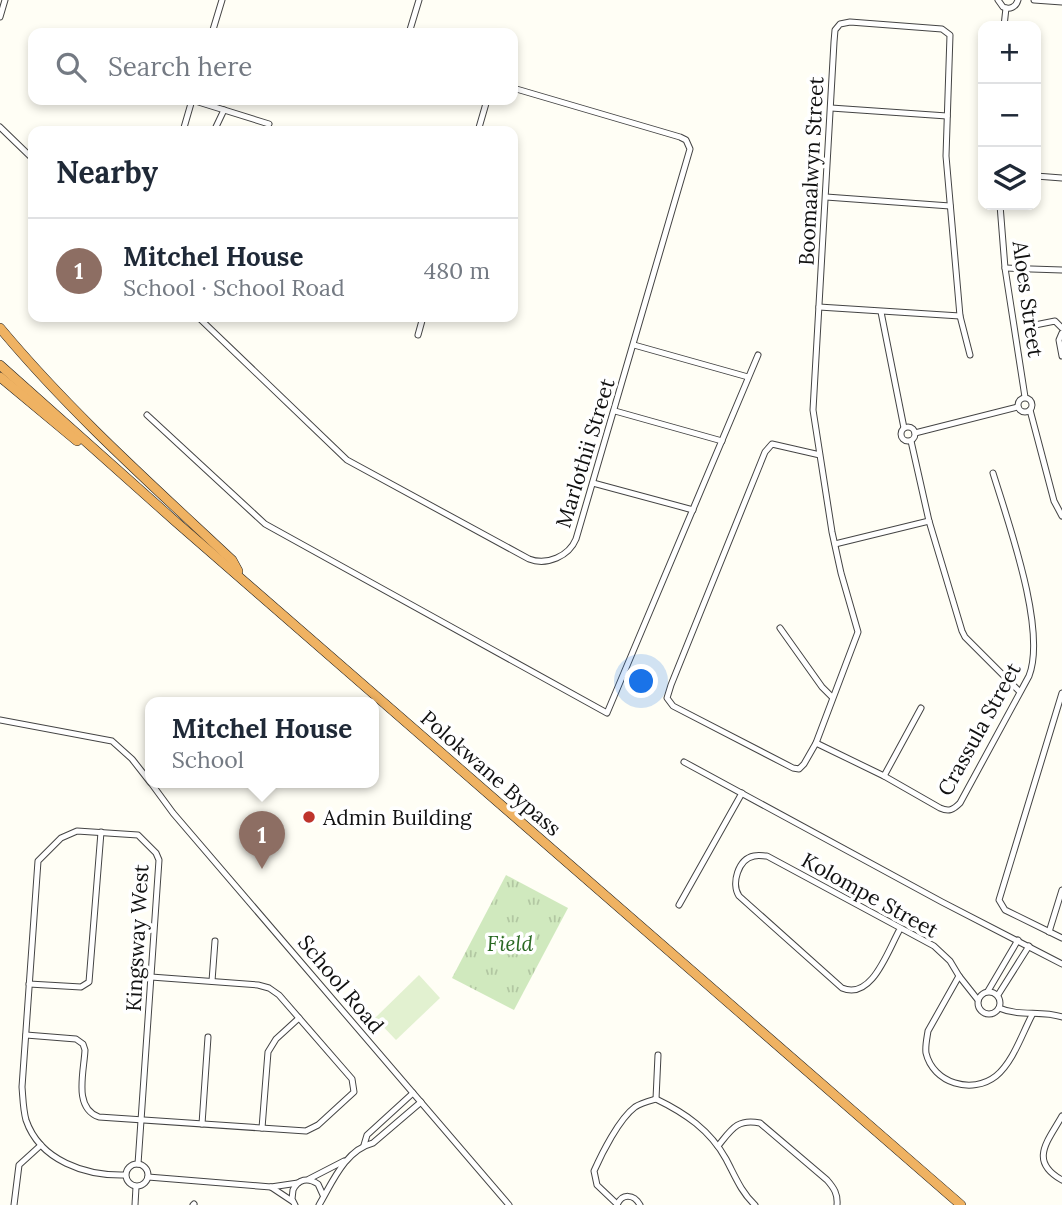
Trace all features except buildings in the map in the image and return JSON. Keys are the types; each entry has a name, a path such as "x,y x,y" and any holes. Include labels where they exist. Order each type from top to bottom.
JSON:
{"highway":[{"path":"0,328 94,430 232,560 240,576"},
{"name":"Polokwane Bypass","path":"0,365 379,697"},
{"path":"0,377 176,522"},
{"name":"Polokwane Bypass","path":"379,697 961,1205"}],"street":[{"path":"0,17 5,0"},
{"path":"214,28 222,0"},
{"path":"411,28 419,0"},
{"path":"998,0 1006,9"},
{"path":"1006,9 1015,6 1018,0"},
{"path":"1034,0 1062,2"},
{"path":"1005,21 1006,9"},
{"name":"Boomaalwyn Street","path":"820,455 772,444 765,452 667,698 673,706 799,769 816,743 858,632 835,544 813,394 835,30 841,24 850,22 942,29 948,32 951,41 946,156 960,316 970,355"},
{"name":"Marlothii Street","path":"203,322 348,460 529,559 542,562 565,554 572,548 593,483 690,152 688,143 680,137 518,89"},
{"path":"184,126 191,105"},
{"path":"208,105 269,124"},
{"path":"479,126 486,105"},
{"path":"831,108 947,116"},
{"path":"216,126 224,110"},
{"path":"0,127 28,154"},
{"path":"1041,176 1062,178"},
{"path":"825,197 950,206"},
{"name":"Aloes Street","path":"1000,210 1005,268 1025,397"},
{"path":"1005,268 1062,270"},
{"path":"819,307 960,316"},
{"path":"881,312 904,428 902,439 911,441"},
{"path":"1030,326 1055,321 1062,331 1059,341 1062,356"},
{"path":"418,335 422,322"},
{"path":"634,345 748,377"},
{"path":"147,415 265,524 607,713 758,355"},
{"path":"1018,407 1019,401 1025,397 1031,401 1030,410 1054,501 1062,516"},
{"path":"1018,407 1023,412 1030,410"},
{"path":"1018,407 915,433 911,441 929,521 965,637 1019,691"},
{"path":"615,411 722,441"},
{"path":"904,428 911,427 915,433"},
{"name":"Crassula Street","path":"816,743 884,776 946,811 954,809 960,803 1033,665 1034,647 1021,563 993,473"},
{"path":"593,483 693,510"},
{"path":"835,544 929,521"},
{"path":"780,628 832,697"},
{"path":"1062,693 999,900 1005,910 1062,938"},
{"path":"884,776 921,708"},
{"name":"School Road","path":"0,720 112,741 145,777"},
{"path":"684,762 1062,964"},
{"name":"School Road","path":"154,788 509,1205"},
{"path":"679,905 742,793"},
{"name":"Kingsway West","path":"125,1175 99,1173 64,1163 41,1145 28,1125 23,1107 22,1087 38,862 52,845 77,831 138,835 158,856 160,866 138,1164"},
{"path":"29,984 81,987 89,982 101,832"},
{"name":"Kolompe Street","path":"900,929 867,985 858,991 850,992 842,988 739,896 734,888 736,878 746,860 754,856 767,856 934,946 950,961 958,976 978,1000"},
{"path":"1049,932 1062,890"},
{"path":"988,991 998,995 1001,1002 992,1014 984,1013 978,1000 988,991 1018,940"},
{"path":"212,981 215,941"},
{"path":"998,995 1028,946"},
{"path":"958,976 928,1031 926,1041 926,1052 932,1067 946,1080 963,1086 983,1083 996,1076 1007,1063 1032,1015"},
{"path":"26,1035 80,1041 85,1050 82,1095 87,1110 99,1117 310,1130 355,1093 352,1079 279,995 269,988 151,977"},
{"path":"999,1008 1032,1015 1044,1013 1062,1017"},
{"path":"262,1128 268,1052 276,1039 299,1018"},
{"path":"202,1124 208,1037"},
{"path":"656,1099 658,1055"},
{"path":"364,1145 367,1135 413,1093"},
{"path":"639,1205 636,1199 629,1196 622,1198 617,1205 597,1185 594,1171 622,1121 637,1106 656,1099 698,1124 718,1146 747,1197 755,1205"},
{"path":"319,1205 347,1160 364,1145 373,1143 421,1102"},
{"path":"1062,1116 1042,1158 1047,1169 1062,1180"},
{"path":"718,1146 734,1126 749,1121 760,1123 827,1180 838,1197 837,1205"},
{"path":"14,1205 19,1165 41,1145"},
{"path":"148,1177 271,1187 308,1180 347,1160"},
{"path":"138,1164 146,1168 148,1177 145,1183 136,1187 129,1184 125,1175 129,1167 138,1164"},
{"path":"308,1180 318,1184 323,1195"},
{"path":"294,1203 293,1190 298,1183"},
{"path":"135,1205 136,1187"},
{"path":"271,1187 294,1203"}],"green space":[{"name":"Field","path":"506,875 568,908 514,1010 452,978"},
{"path":"419,975 440,998 396,1040 375,1018"}],"place":[{"name":"Admin Building","path":"309,817"},
{"name":"Mitchel House","path":"262,869"}]}
